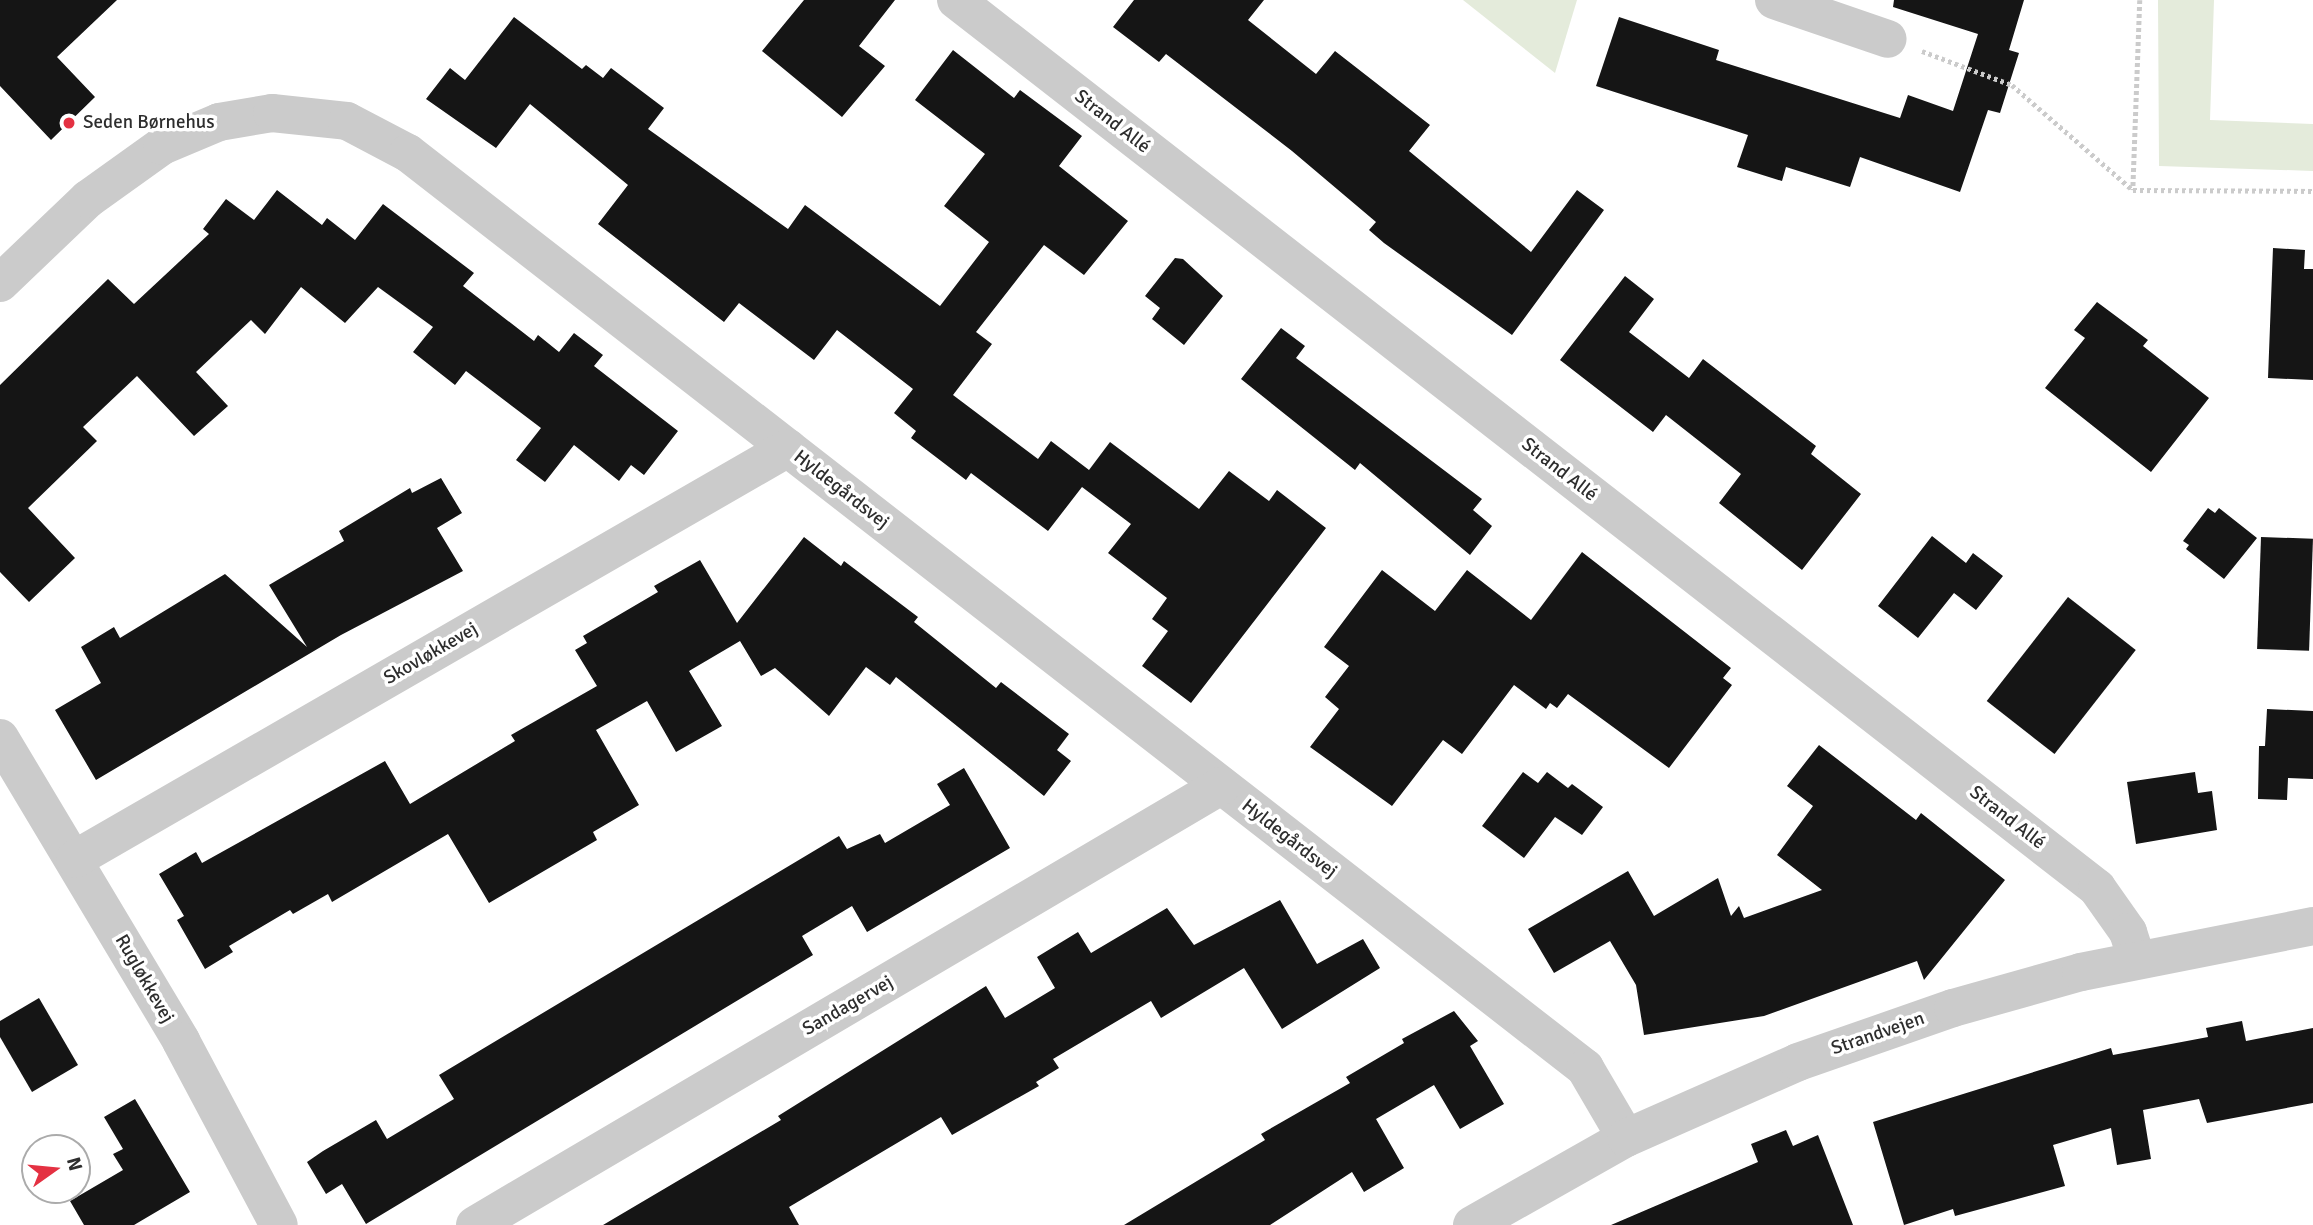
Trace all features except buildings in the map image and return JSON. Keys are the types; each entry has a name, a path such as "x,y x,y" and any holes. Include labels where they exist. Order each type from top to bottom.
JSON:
{"street":[{"name":"Strand Allé","path":"956,0 2097,888 2128,932 2137,960"},
{"path":"1774,0 1888,38"},
{"name":"Hyldegårdsvej","path":"0,284 88,199 162,146 219,122 272,113 347,121 408,153 1585,1068 1626,1138"},
{"name":"Skovløkkevej","path":"75,859 788,448"},
{"name":"Rugløkkevej","path":"0,738 75,859 181,1041 279,1225"},
{"name":"Sandagervej","path":"475,1225 1221,786"},
{"name":"Strandvejen","path":"1472,1225 1626,1138 1798,1062 1914,1021 2081,972 2313,926"}],"path":[{"path":"2133,190 2140,0"},
{"path":"1888,38 2012,85 2133,190 2313,191"}],"green space":[{"path":"1463,0 1577,0 1555,73"},
{"path":"2158,0 2214,0 2210,120 2313,124 2313,171 2159,166"}],"place":[{"name":"Seden Børnehus","path":"69,123"}]}
